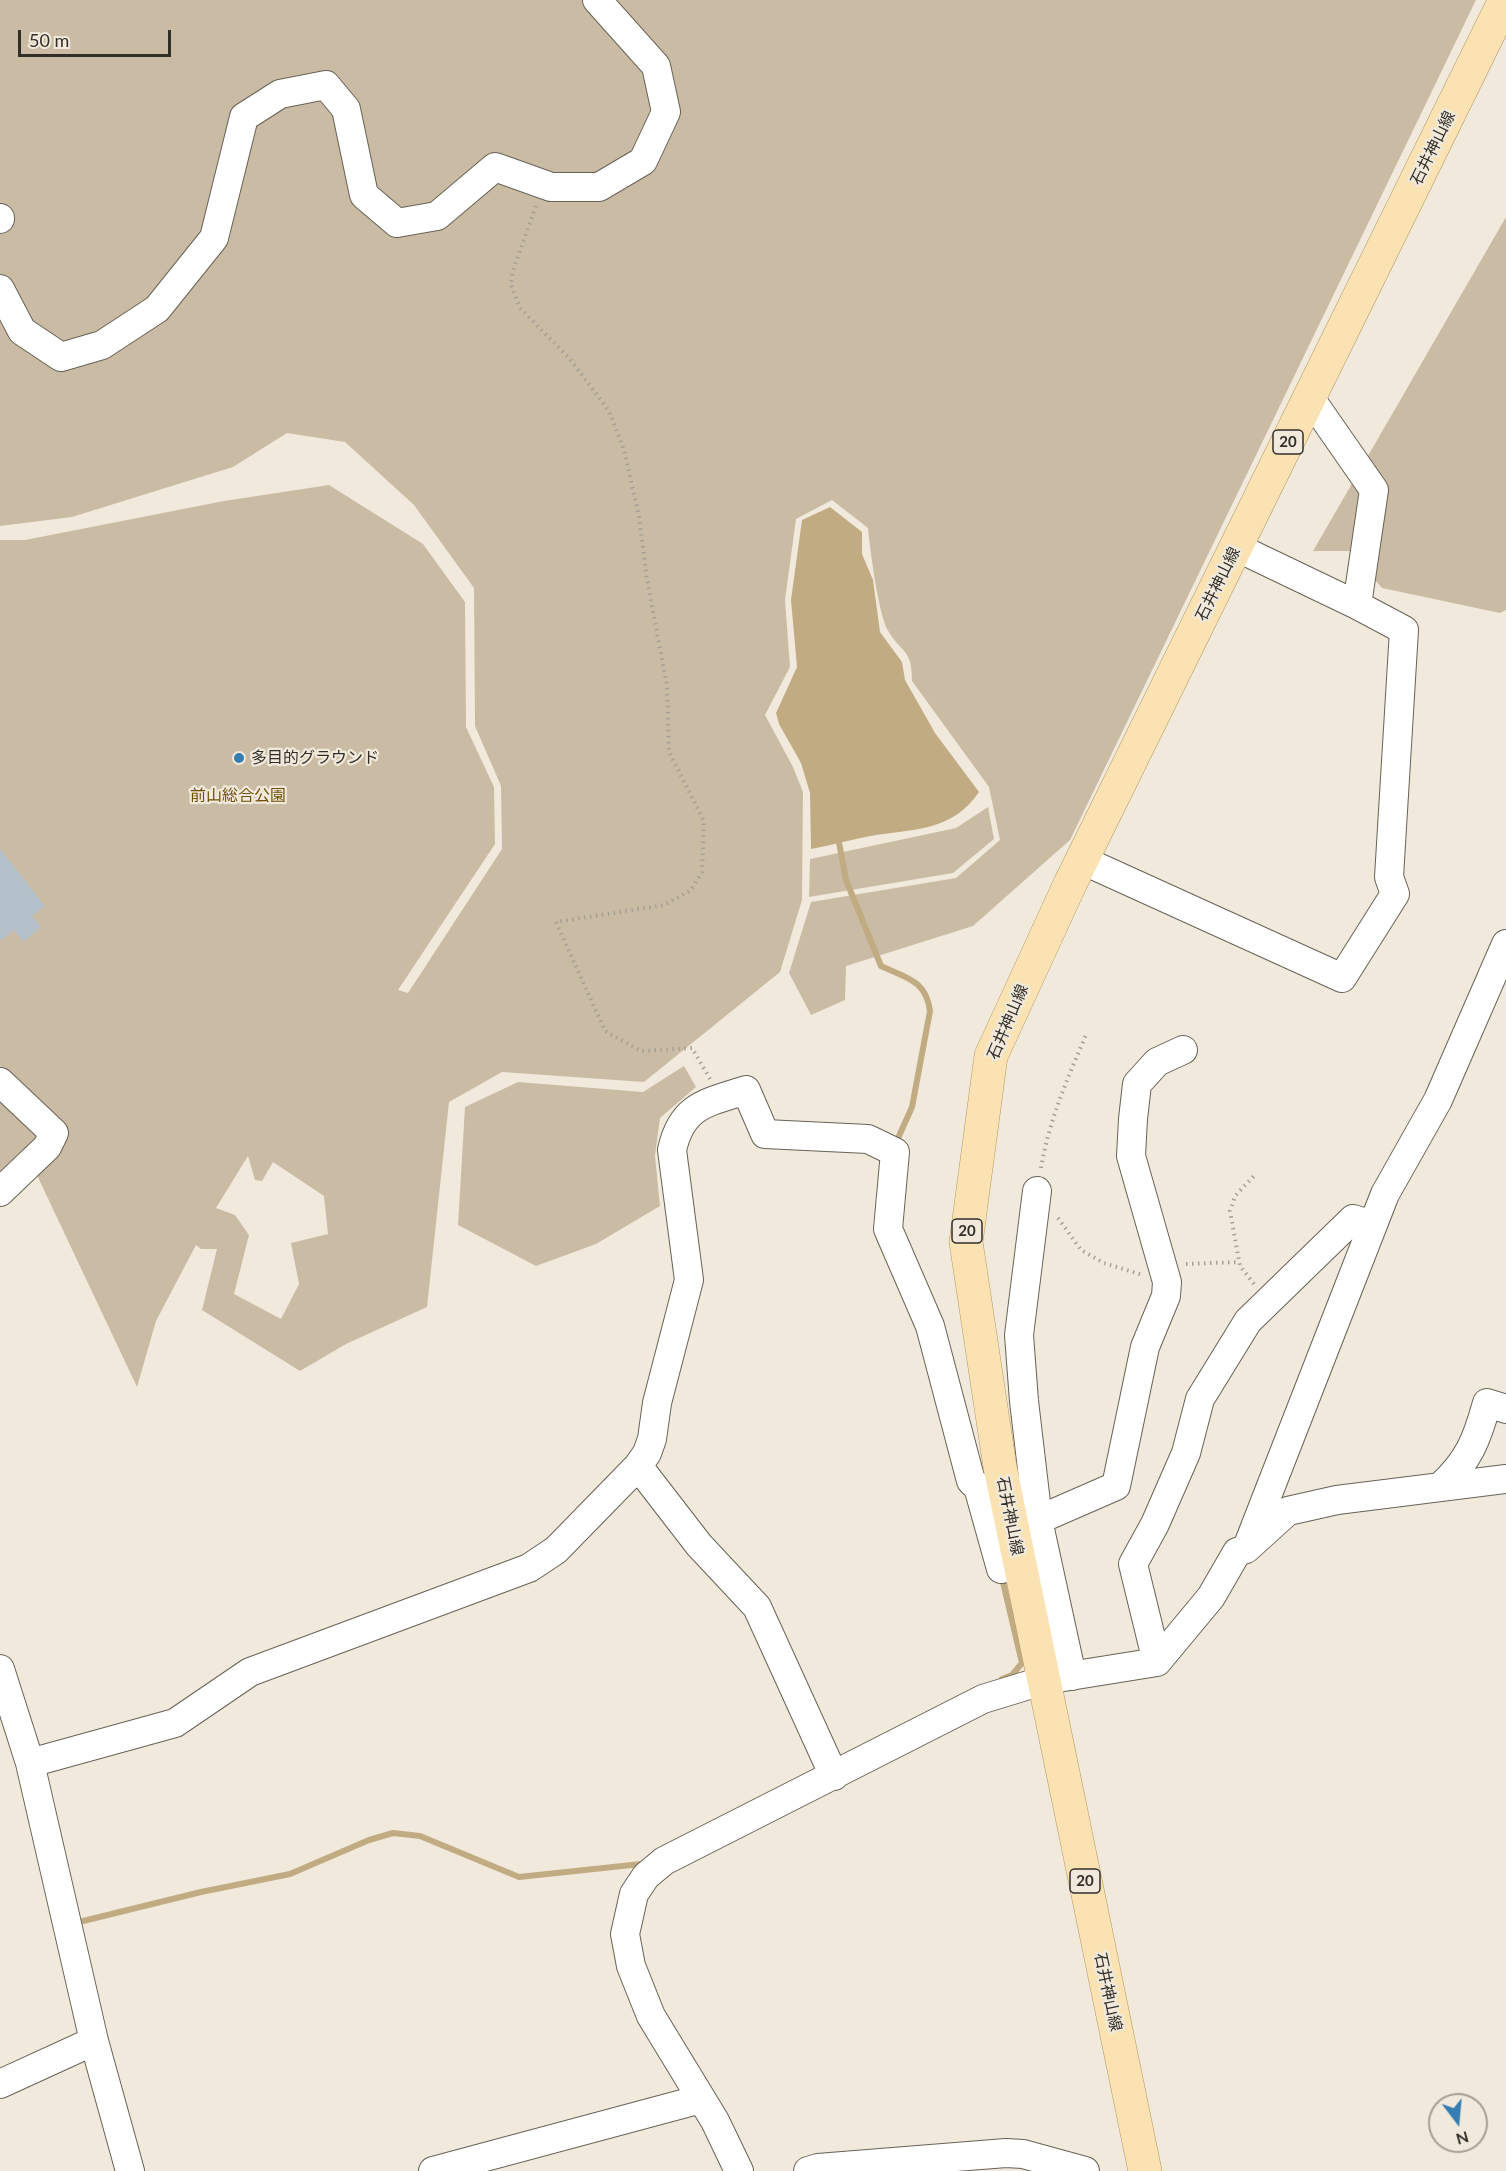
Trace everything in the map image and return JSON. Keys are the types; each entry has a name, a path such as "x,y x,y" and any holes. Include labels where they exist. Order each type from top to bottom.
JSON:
{"main road":[{"name":"石井神山線","path":"1145,2171 1058,1678 1020,1565 1000,1467 966,1242 991,1056 1082,860 1506,0"}],"street":[{"path":"0,289 22,331 61,357 102,345 157,309 214,238 244,117 280,94 326,85 346,109 364,195 397,223 437,216 495,167 551,187 599,187 643,161 666,112 656,66 597,0"},
{"path":"1310,398 1374,490 1357,605"},
{"path":"1082,860 1342,978 1395,894 1389,877 1404,630 1236,547"},
{"path":"1246,1549 1385,1194 1438,1100 1506,944"},
{"path":"1038,1520 1116,1486 1144,1347 1166,1296 1172,1273 1131,1156 1137,1084 1158,1062 1183,1050"},
{"path":"0,1082 54,1132 47,1147 0,1192"},
{"path":"30,1763 175,1723 250,1672 529,1568 555,1550 638,1466 647,1453 652,1439 657,1403 689,1280 672,1149 677,1128 686,1114 746,1090 765,1134 868,1139 895,1152 888,1229 930,1326 970,1481 978,1487 1001,1569 1020,1565"},
{"path":"1037,1191 1019,1335 1024,1401 1058,1678"},
{"path":"1156,1662 1133,1564 1155,1524 1186,1453 1200,1399 1248,1320 1353,1219 1373,1225"},
{"path":"1440,1487 1460,1470 1471,1450 1487,1403 1506,1409"},
{"path":"638,1466 699,1545 757,1607 831,1770"},
{"path":"739,2171 701,2099 651,2016 631,1966 625,1934 634,1894 646,1876 664,1861 831,1770 983,1699 1058,1678 1156,1662 1210,1597 1237,1552 1246,1549 1288,1511 1337,1500 1506,1479"},
{"path":"0,1669 30,1763 94,2041 130,2171"},
{"path":"0,2084 94,2041"},
{"path":"658,2110 669,2090 672,2070 670,2048"},
{"path":"445,2169 701,2099"},
{"path":"808,2171 1006,2153 1023,2154 1085,2171"}],"path":[{"path":"551,187 536,206 513,270 511,285 520,308 570,359 609,411 624,450 639,516 647,580 667,686 669,752 704,820 702,872 691,890 664,905 556,922 605,1031 641,1051 692,1048 722,1098"},
{"path":"1086,1035 1061,1090 1046,1141 1037,1191 1081,1250 1104,1263 1172,1273 1239,1262"},
{"path":"1254,1176 1235,1196 1230,1211 1239,1262 1267,1302"}],"green space":[{"name":"前山総合公園","path":"0,0 1476,0 1070,840 973,926 846,966 845,1000 811,1015 789,973 811,902 956,878 1000,840 989,787 912,681 908,656 887,629 878,594 868,528 832,500 796,519 785,600 790,667 765,715 793,767 803,792 802,900 780,972 644,1082 502,1072 449,1102 427,1307 346,1344 300,1371 202,1310 217,1249 201,1249 196,1245 156,1321 137,1387 35,1171 62,1144 0,1069 0,540 25,540 224,501 329,485 423,544 465,602 466,727 494,787 495,844 398,990 408,993 502,849 501,786 475,726 474,588 414,505 345,442 287,433 233,467 72,517 0,526","holes":["248,1156 255,1180 262,1181 273,1162 324,1196 328,1234 291,1243 299,1284 281,1319 234,1294 249,1235 235,1215 216,1208"]},
{"path":"1506,217 1506,610 1500,613 1382,588 1350,551 1313,551"},
{"path":"988,807 994,839 953,873 809,897 810,859 956,828"},
{"path":"684,1066 696,1087 660,1118 655,1156 660,1206 596,1244 536,1266 458,1225 465,1107 518,1082 643,1092"},
{"path":"0,1101 39,1139 0,1173"}],"shaded area":[{"path":"830,507 862,532 862,554 873,580 880,632 902,662 905,680 935,733 979,792 958,814 933,826 811,849 810,793 801,763 779,724 776,713 797,667 791,600 802,520"}],"building":[{"path":"0,849 45,906 32,916 41,927 23,942 14,930 0,941"}],"waterway":[{"path":"838,837 846,880 881,966 913,981 928,1001 930,1011 912,1107 899,1136"},
{"path":"1002,1578 1022,1663 1012,1675 1002,1679"},
{"path":"79,1922 201,1892 290,1874 369,1840 393,1833 420,1836 519,1877 641,1864"}],"place":[{"name":"多目的グラウンド","path":"239,758"}]}
